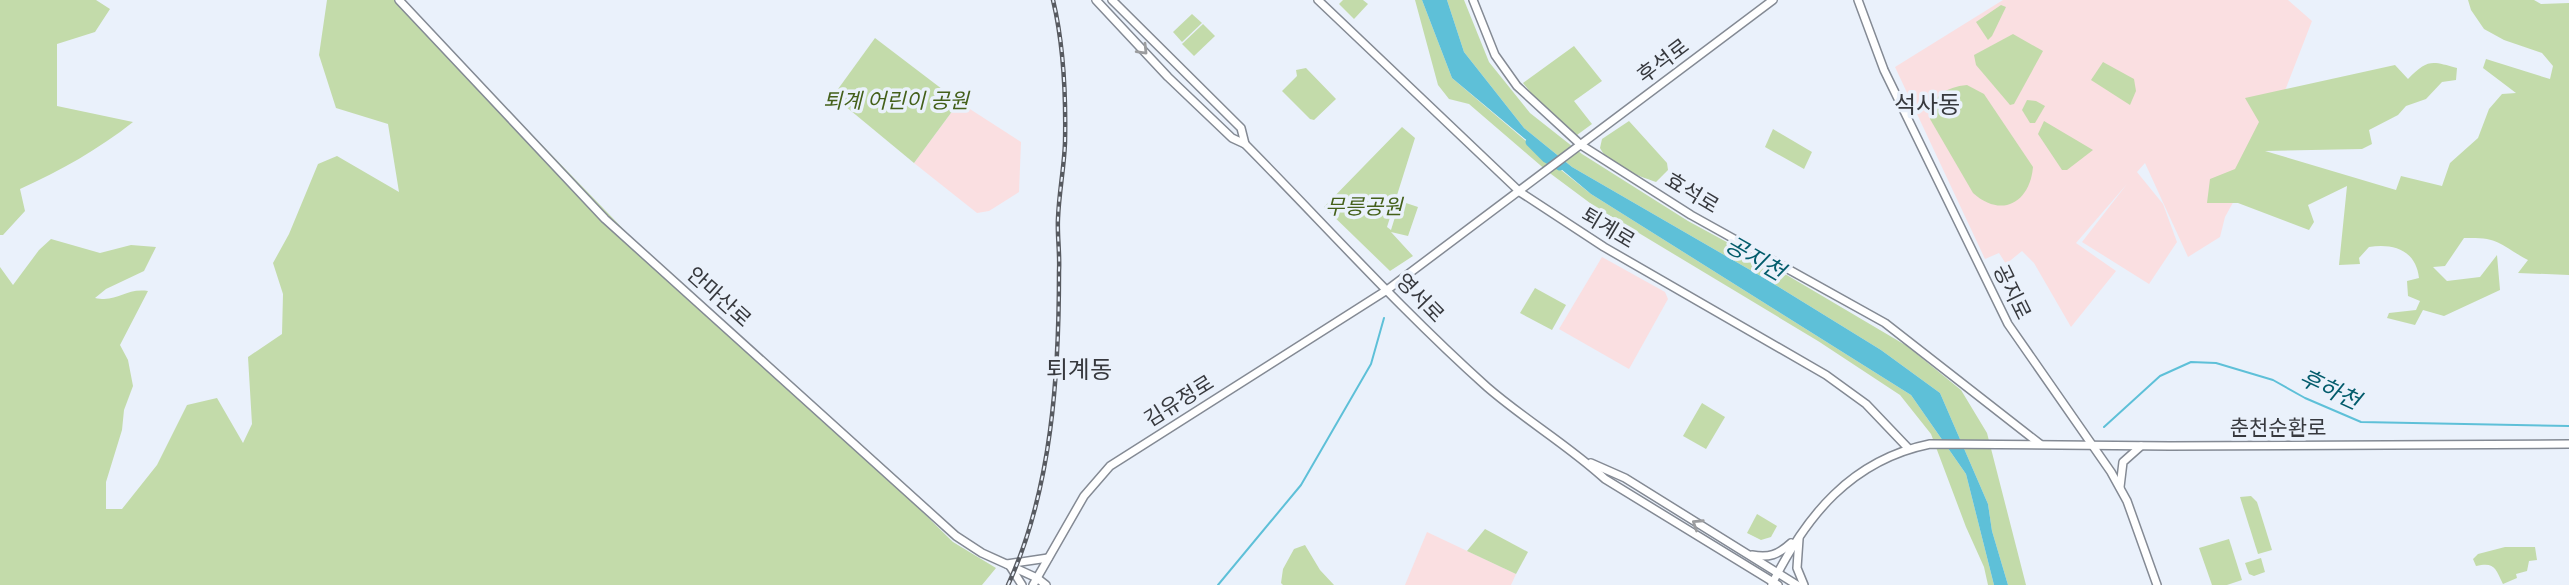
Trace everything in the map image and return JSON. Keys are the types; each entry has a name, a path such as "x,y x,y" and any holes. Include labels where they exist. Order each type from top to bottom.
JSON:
{"street":[{"name":"안마산로","path":"399,0 605,219 956,536 982,553 1046,585"},
{"name":"영서로","path":"1096,0 1168,77 1231,138 1245,144 1387,290 1490,389 1605,479 1724,552 1775,580 1797,585"},
{"name":"영서로","path":"1112,0 1241,128 1245,144"},
{"name":"퇴계로","path":"1318,0 1520,192 1604,247 1826,375 1866,404 1908,448"},
{"name":"효석로","path":"1473,0 1495,55 1517,86 1581,145 1691,215 1885,323 2040,444"},
{"name":"후석로","path":"1520,192 1773,0"},
{"name":"공지로","path":"1858,0 1884,70 2008,324 2094,446 2120,488 2157,585"},
{"path":"1387,290 1520,192"},
{"name":"김유정로","path":"1035,581 1084,496 1110,466 1387,290"},
{"name":"춘천순환로","path":"1908,448 1936,443 2094,446 2569,444"},
{"path":"2120,488 2123,462 2141,446"},
{"path":"1745,553 1768,557 1783,551 1800,535 1836,490 1881,460 1908,448"},
{"name":"영서로","path":"1584,460 1625,478 1745,553 1775,580"},
{"path":"1775,580 1800,535"},
{"path":"1800,535 1797,568 1804,585"},
{"path":"1724,552 1731,551 1730,545"},
{"path":"1022,585 1008,565 1048,558"}],"shaded area":[{"path":"2003,0 2288,0 2312,21 2262,150 2225,217 2220,237 2188,257 2145,163 2137,172 2163,204 2177,242 2149,284 2082,242 2127,184 2076,243 2116,271 2071,327 2034,263 2022,251 2006,264 1999,253 1985,259 1895,67"},
{"path":"959,102 1021,142 1019,192 989,211 977,213 914,163"},
{"path":"1602,257 1665,292 1668,299 1629,369 1559,329"},
{"path":"1427,532 1516,574 1511,585 1405,585"}],"green space":[{"path":"0,0 96,0 110,9 95,32 57,44 57,106 133,122 79,159 20,189 25,211 3,235 0,235"},
{"path":"327,0 402,0 661,268 953,542 996,568 982,585 0,585 0,267 13,285 39,250 51,239 100,253 131,245 156,247 144,271 106,289 95,298 110,299 133,292 148,291 120,345 128,360 133,386 124,410 122,430 106,482 106,509 122,509 157,465 187,405 217,398 243,443 252,424 248,357 282,334 283,294 273,263 289,234 318,164 337,156 399,192 388,124 336,108 319,55"},
{"path":"1343,0 1363,0 1368,4 1354,19 1339,4"},
{"path":"1415,0 1422,0 1452,78 1591,194 1911,395 1966,474 1994,585 1988,585 1984,567 1931,434 1900,395 1818,341 1594,206 1547,171 1469,104 1449,99 1438,85"},
{"path":"1447,0 1464,0 1489,62 1530,113 1582,154 1688,221 1780,271 1907,346 1961,390 1987,433 2026,585 2008,585 1992,531 1988,504 1940,393 1881,350 1764,278 1572,167 1524,128 1464,52"},
{"path":"2468,0 2569,3 2569,275 2518,273 2528,260 2493,240 2464,238 2445,266 2433,267 2447,281 2480,277 2497,255 2500,290 2444,316 2423,310 2415,325 2387,318 2389,313 2416,310 2420,301 2408,296 2407,281 2419,278 2413,261 2402,250 2387,246 2369,247 2359,258 2360,264 2339,265 2347,186 2308,205 2314,222 2309,230 2238,203 2207,203 2210,179 2235,169 2259,122 2245,98 2395,65 2408,79 2430,63 2457,68 2456,80 2442,82 2426,99 2406,106 2398,115 2369,130 2372,144 2362,149 2265,151 2396,190 2401,176 2442,186 2450,163 2478,138 2489,109 2502,94 2516,93 2483,68 2486,59 2550,79 2553,66 2542,53 2504,40 2484,29 2471,10"},
{"path":"2001,5 2006,7 1988,40 1976,22"},
{"path":"1192,14 1202,23 1182,42 1173,32"},
{"path":"1203,24 1215,36 1194,56 1182,44"},
{"path":"2013,34 2043,51 2014,104 2010,105 1976,65 1974,55"},
{"name":"퇴계 어린이 공원","path":"875,38 959,102 914,163 833,96"},
{"path":"1574,46 1602,81 1574,101 1592,124 1577,135 1541,105 1523,83"},
{"path":"2103,62 2134,79 2136,91 2130,105 2091,80"},
{"path":"1306,68 1336,99 1314,120 1282,91 1297,76 1296,70"},
{"path":"1967,85 1984,94 2033,167 2026,189 2013,203 1994,205 1973,193 1930,119 1933,104 1941,94"},
{"path":"2027,100 2045,106 2035,123 2030,123 2022,110"},
{"path":"1629,121 1667,163 1668,170 1656,182 1617,165 1604,155 1600,148 1602,139"},
{"path":"2044,121 2093,150 2067,170 2062,170 2038,134"},
{"name":"무릉공원","path":"1402,127 1415,138 1387,227 1391,230 1400,201 1418,207 1408,236 1391,232 1413,256 1390,271 1324,207"},
{"path":"1773,129 1812,152 1804,169 1765,147"},
{"path":"1535,288 1566,305 1552,330 1520,313"},
{"path":"1702,403 1725,417 1706,449 1683,436"},
{"path":"2251,496 2257,502 2272,550 2258,554 2240,497"},
{"path":"1757,514 1777,526 1771,537 1761,540 1747,533"},
{"path":"1485,529 1528,552 1516,574 1467,551"},
{"path":"2229,539 2242,580 2227,585 2212,585 2199,548"},
{"path":"1305,545 1320,570 1334,585 1281,583 1283,569 1294,549"},
{"path":"2505,547 2535,547 2537,560 2529,561 2527,571 2516,574 2517,578 2503,584 2494,568 2487,565 2476,566 2473,559 2478,554"},
{"path":"2261,558 2265,572 2254,576 2249,574 2245,563"}],"water":[{"path":"1422,0 1447,0 1464,52 1524,128 1572,167 1764,278 1881,350 1940,393 1988,504 1992,531 2008,585 1994,585 1966,474 1911,395 1591,194 1452,78"}],"waterway":[{"name":"공지천","path":"1530,142 1546,158 1560,166"},
{"path":"1218,585 1301,485 1371,364 1384,318"},
{"name":"후하천","path":"2104,427 2160,376 2191,362 2216,363 2273,380 2305,398 2361,422 2569,426"}],"railway":[{"path":"1008,585 1035,510 1050,431 1054,391 1059,310 1058,218 1064,152 1065,89 1053,0"}],"district":[{"name":"석사동","path":"1927,105"},
{"name":"퇴계동","path":"1079,370"}]}
